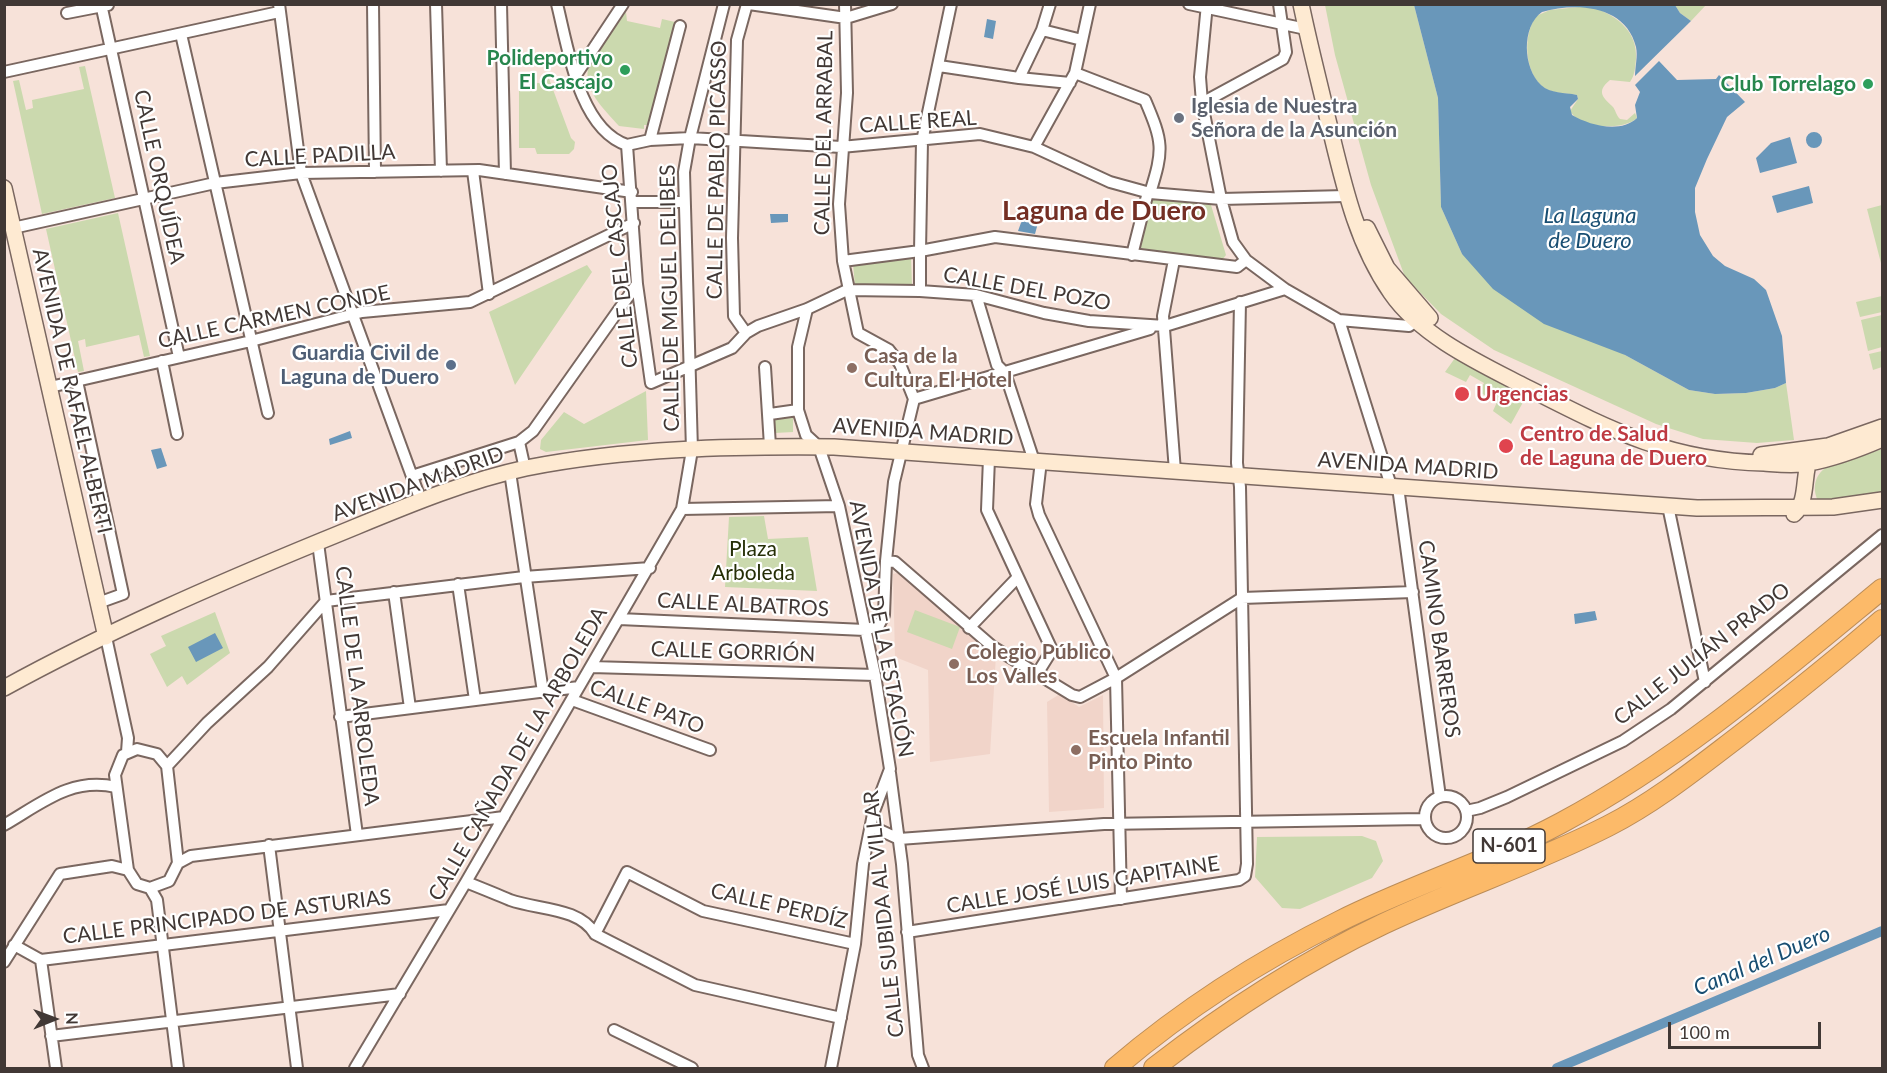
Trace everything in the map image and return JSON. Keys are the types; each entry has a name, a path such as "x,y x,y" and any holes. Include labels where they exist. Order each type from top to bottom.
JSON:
{"highway":[{"name":"N-601","path":"1115,1068 1204,1000 1271,958 1341,920 1558,825 1626,787 1690,744 1882,590"},
{"name":"N-601","path":"1154,1068 1210,1025 1277,981 1332,950 1384,924 1608,826 1673,788 1824,671 1882,620"}],"main road":[{"path":"1301,4 1346,196 1366,252 1394,297 1421,317 1490,358 1591,410 1675,444 1724,453 1761,454 1815,449 1882,427"},
{"path":"1310,4 1348,172 1371,239 1386,268 1436,337 1485,367 1592,421 1644,442 1700,459 1738,463 1807,464 1852,452 1882,439"},
{"name":"AVENIDA DE RAFAEL ALBERTI","path":"4,188 106,637"},
{"name":"AVENIDA MADRID","path":"4,688 106,637 318,543 421,501 517,471 610,456 770,446 819,447 1697,508 1763,519 1789,517 1800,509"},
{"path":"1815,449 1807,464 1800,509 1882,500"}],"street":[{"path":"373,4 375,172"},
{"path":"436,4 441,171"},
{"path":"501,4 505,174"},
{"path":"557,4 586,106 602,130 627,145"},
{"path":"576,75 623,4"},
{"name":"CALLE DE MIGUEL DELIBES","path":"692,450 684,172 690,138 724,4"},
{"path":"748,4 846,18 892,4"},
{"name":"CALLE DE PABLO PICASSO","path":"746,333 734,316 732,238 737,40 748,4"},
{"name":"CALLE DEL ARRABAL","path":"845,4 847,93 838,204 847,290 858,333 865,339 875,341 900,364 914,399"},
{"path":"920,291 922,141 951,4"},
{"path":"1019,78 1042,30 1050,4"},
{"path":"1034,147 1073,78 1090,4"},
{"path":"1189,4 1207,6 1306,29"},
{"path":"1203,103 1283,59 1286,52 1279,4"},
{"path":"67,13 104,5"},
{"name":"CALLE ORQUÍDEA","path":"104,5 111,49 179,357"},
{"path":"1207,6 1200,77 1221,199 1233,242 1246,260 1286,289 1339,320 1409,326 1421,317"},
{"path":"4,72 181,34 279,8 301,173 421,501"},
{"path":"650,140 680,26"},
{"path":"1042,30 1082,40"},
{"path":"181,34 268,413"},
{"path":"939,66 1019,78 1073,78 1145,100 1157,128 1161,157 1132,255"},
{"name":"CALLE REAL","path":"627,145 650,140 690,138 841,147 980,134 1034,147 1110,182 1149,192 1221,199 1346,196"},
{"name":"CALLE DEL CASCAJO","path":"627,145 633,197 637,284 651,383 689,368"},
{"path":"473,171 489,294"},
{"name":"CALLE PADILLA","path":"13,228 215,183 301,173 473,171 505,174 633,197 684,202"},
{"name":"CALLE CARMEN CONDE","path":"50,387 251,341 354,314 470,302 634,223"},
{"path":"843,261 920,251 995,237 1237,267 1246,260"},
{"path":"1174,260 1163,316 1175,471"},
{"path":"412,476 519,442 533,431 637,284"},
{"path":"865,630 879,625 884,615 886,561 894,482 914,399 1005,373 1128,330 1165,326 1286,289"},
{"path":"689,368 732,348 746,333 807,309 847,290"},
{"name":"CALLE DEL POZO","path":"847,290 920,291 976,295 1044,313 1128,330"},
{"path":"976,295 997,365 1005,373 1038,461 1036,504 1039,515 1116,678 1121,899"},
{"path":"1386,324 1394,317 1397,306 1394,297"},
{"name":"CALLE JOSÉ LUIS CAPITAINE","path":"907,933 1239,880 1247,871 1238,475 1240,302"},
{"name":"AVENIDA DE LA ESTACIÓN","path":"807,309 798,346 798,410 806,435 819,447 839,506 875,675 890,769 871,826 863,864 855,944 831,1068"},
{"name":"CAMINO BARREROS","path":"1339,320 1394,486 1413,591 1440,797"},
{"path":"162,361 177,434"},
{"path":"765,367 770,414 770,446"},
{"name":"AVENIDA DE RAFAEL ALBERTI","path":"77,381 123,594 98,603"},
{"path":"770,414 798,410"},
{"path":"519,442 517,471 524,577 543,692"},
{"name":"CALLE CAÑADA DE LA ARBOLEDA","path":"355,1068 650,568 682,509 692,450"},
{"path":"989,458 987,510 1052,650 1037,674"},
{"path":"682,509 839,506"},
{"path":"1668,506 1705,682"},
{"name":"CALLE JULIÁN PRADO","path":"1466,811 1498,801 1607,750 1671,709 1882,535"},
{"name":"CALLE DE LA ARBOLEDA","path":"318,543 357,835"},
{"path":"886,561 895,562 993,647 1080,697 1116,678 1242,598 1413,591"},
{"path":"164,762 178,752 268,667 326,601 524,577 650,568"},
{"path":"969,628 1018,577"},
{"path":"458,584 475,700"},
{"path":"394,592 410,708"},
{"name":"CALLE ALBATROS","path":"619,619 865,630"},
{"path":"106,637 132,750"},
{"name":"CALLE GORRIÓN","path":"591,667 875,675"},
{"path":"340,717 579,687"},
{"name":"CALLE PATO","path":"572,700 710,750"},
{"path":"132,750 150,750 164,762 178,858 176,871 156,887 137,884 127,865 116,781 118,761 132,750"},
{"name":"CALLE SUBIDA AL VILLAR","path":"890,769 907,933 918,1055 917,1068"},
{"path":"4,825 68,787 116,781"},
{"path":"1440,797 1453,797 1463,805 1466,811 1466,825 1462,831 1451,838 1433,835 1424,819 1428,805 1440,797"},
{"path":"178,858 504,817"},
{"path":"871,826 898,839 1119,823 1424,819"},
{"path":"269,845 297,1068"},
{"path":"4,962 60,874 127,865"},
{"name":"CALLE PERDÍZ","path":"595,934 627,872 703,911 855,944"},
{"path":"466,882 511,900 575,917 589,924 595,934 695,985 840,1018"},
{"path":"156,887 178,1068"},
{"name":"CALLE PRINCIPADO DE ASTURIAS","path":"14,945 41,960 449,910"},
{"path":"41,960 56,1068"},
{"path":"51,1036 400,993"},
{"path":"614,1030 692,1068"},
{"name":"CALLE SUBIDA AL VILLAR","path":"918,1055 923,1068"}],"shaded area":[{"name":"Colegio Público Los Valles","path":"901,572 984,647 996,655 990,754 930,762 928,670 895,657 893,574"},
{"name":"Escuela Infantil Pinto Pinto","path":"1060,694 1079,707 1103,695 1104,808 1049,812 1047,702"}],"green space":[{"path":"1325,5 1414,5 1438,98 1441,207 1462,254 1625,355 1689,390 1715,394 1746,393 1775,388 1786,383 1794,440 1757,443 1703,439 1656,424 1494,350 1441,314 1405,277 1371,185 1335,55"},
{"path":"1675,5 1706,5 1691,21 1680,13"},
{"path":"1588,6 1607,13 1622,24 1629,31 1636,49 1634,71 1630,82 1610,80 1602,91 1602,95 1620,119 1627,120 1635,113 1637,118 1622,125 1592,125 1575,117 1570,111 1578,99 1577,95 1548,90 1540,84 1530,67 1527,45 1536,16 1550,10"},
{"name":"Polideportivo El Cascajo","path":"626,12 627,21 660,28 662,19 675,22 650,125 644,125 644,129 619,126 601,106 588,82 589,65"},
{"path":"85,66 115,198 42,214 13,81 19,80 26,110 33,108 32,100 84,89 79,67"},
{"path":"529,74 530,84 547,82 548,76 571,138 575,142 574,149 569,154 537,154 535,148 519,148 519,75"},
{"path":"1151,198 1211,205 1226,255 1222,260 1139,248"},
{"path":"1882,205 1882,267 1867,209"},
{"path":"118,213 150,356 144,357 139,335 86,347 85,339 78,341 84,371 78,372 46,229"},
{"path":"911,256 912,285 855,286 853,264"},
{"path":"587,265 592,272 515,385 489,312"},
{"path":"1882,296 1882,312 1860,317 1856,302"},
{"path":"1882,315 1882,347 1868,351 1861,320"},
{"path":"1882,351 1882,367 1873,370 1869,354"},
{"path":"1455,358 1527,395 1511,424 1493,411 1497,402 1479,392 1484,383 1470,375 1466,382 1445,372"},
{"path":"646,391 648,440 546,452 540,449 541,440 564,412 584,424"},
{"path":"793,418 793,432 775,433 774,419"},
{"path":"1882,449 1882,494 1818,501 1815,484 1825,468"},
{"name":"Plaza Arboleda","path":"764,516 768,539 808,537 817,591 725,587 729,517"},
{"path":"915,610 960,627 952,649 907,632"},
{"path":"215,612 230,653 187,685 182,676 167,687 150,654 166,646 161,636"},
{"path":"1362,836 1376,841 1383,861 1372,878 1300,909 1282,908 1255,877 1257,837"}],"water":[{"name":"La Laguna de Duero","path":"1414,5 1675,5 1680,13 1691,21 1635,76 1636,47 1622,22 1598,10 1570,7 1555,9 1542,12 1530,27 1528,58 1535,78 1541,85 1553,91 1577,95 1578,99 1570,107 1572,115 1596,125 1622,126 1637,118 1635,105 1640,92 1635,85 1659,61 1677,80 1716,79 1719,75 1745,102 1727,117 1707,159 1695,188 1695,212 1700,235 1713,256 1725,266 1754,279 1766,290 1782,336 1786,383 1775,388 1746,393 1715,394 1689,390 1625,355 1544,324 1493,289 1462,254 1441,207 1438,98"},
{"path":"987,19 996,21 993,39 984,37"},
{"path":"1814,132 1820,134 1822,140 1820,146 1814,148 1808,146 1806,140 1808,134"},
{"path":"1790,137 1797,163 1760,173 1756,158 1771,143"},
{"path":"1809,186 1813,203 1777,213 1772,196"},
{"path":"770,214 788,214 788,222 771,223"},
{"path":"1022,220 1038,223 1035,234 1018,231"},
{"path":"350,431 352,438 330,445 329,439"},
{"path":"161,448 167,466 157,469 151,450"},
{"path":"1595,611 1597,620 1575,624 1574,614"},
{"path":"215,633 223,648 196,662 188,647"}],"waterway":[{"name":"Canal del Duero","path":"1557,1068 1882,931"}],"place":[{"name":"Polideportivo El Cascajo","path":"625,70"},
{"name":"Club Torrelago","path":"1868,84"},
{"name":"Iglesia de Nuestra Señora de la Asunción","path":"1179,118"},
{"name":"Guardia Civil de Laguna de Duero","path":"451,365"},
{"name":"Casa de la Cultura El Hotel","path":"852,368"},
{"name":"Urgencias","path":"1462,394"},
{"name":"Centro de Salud de Laguna de Duero","path":"1506,446"},
{"name":"Colegio Público Los Valles","path":"954,664"},
{"name":"Escuela Infantil Pinto Pinto","path":"1076,750"}],"district":[{"name":"Laguna de Duero","path":"1104,211"}]}
